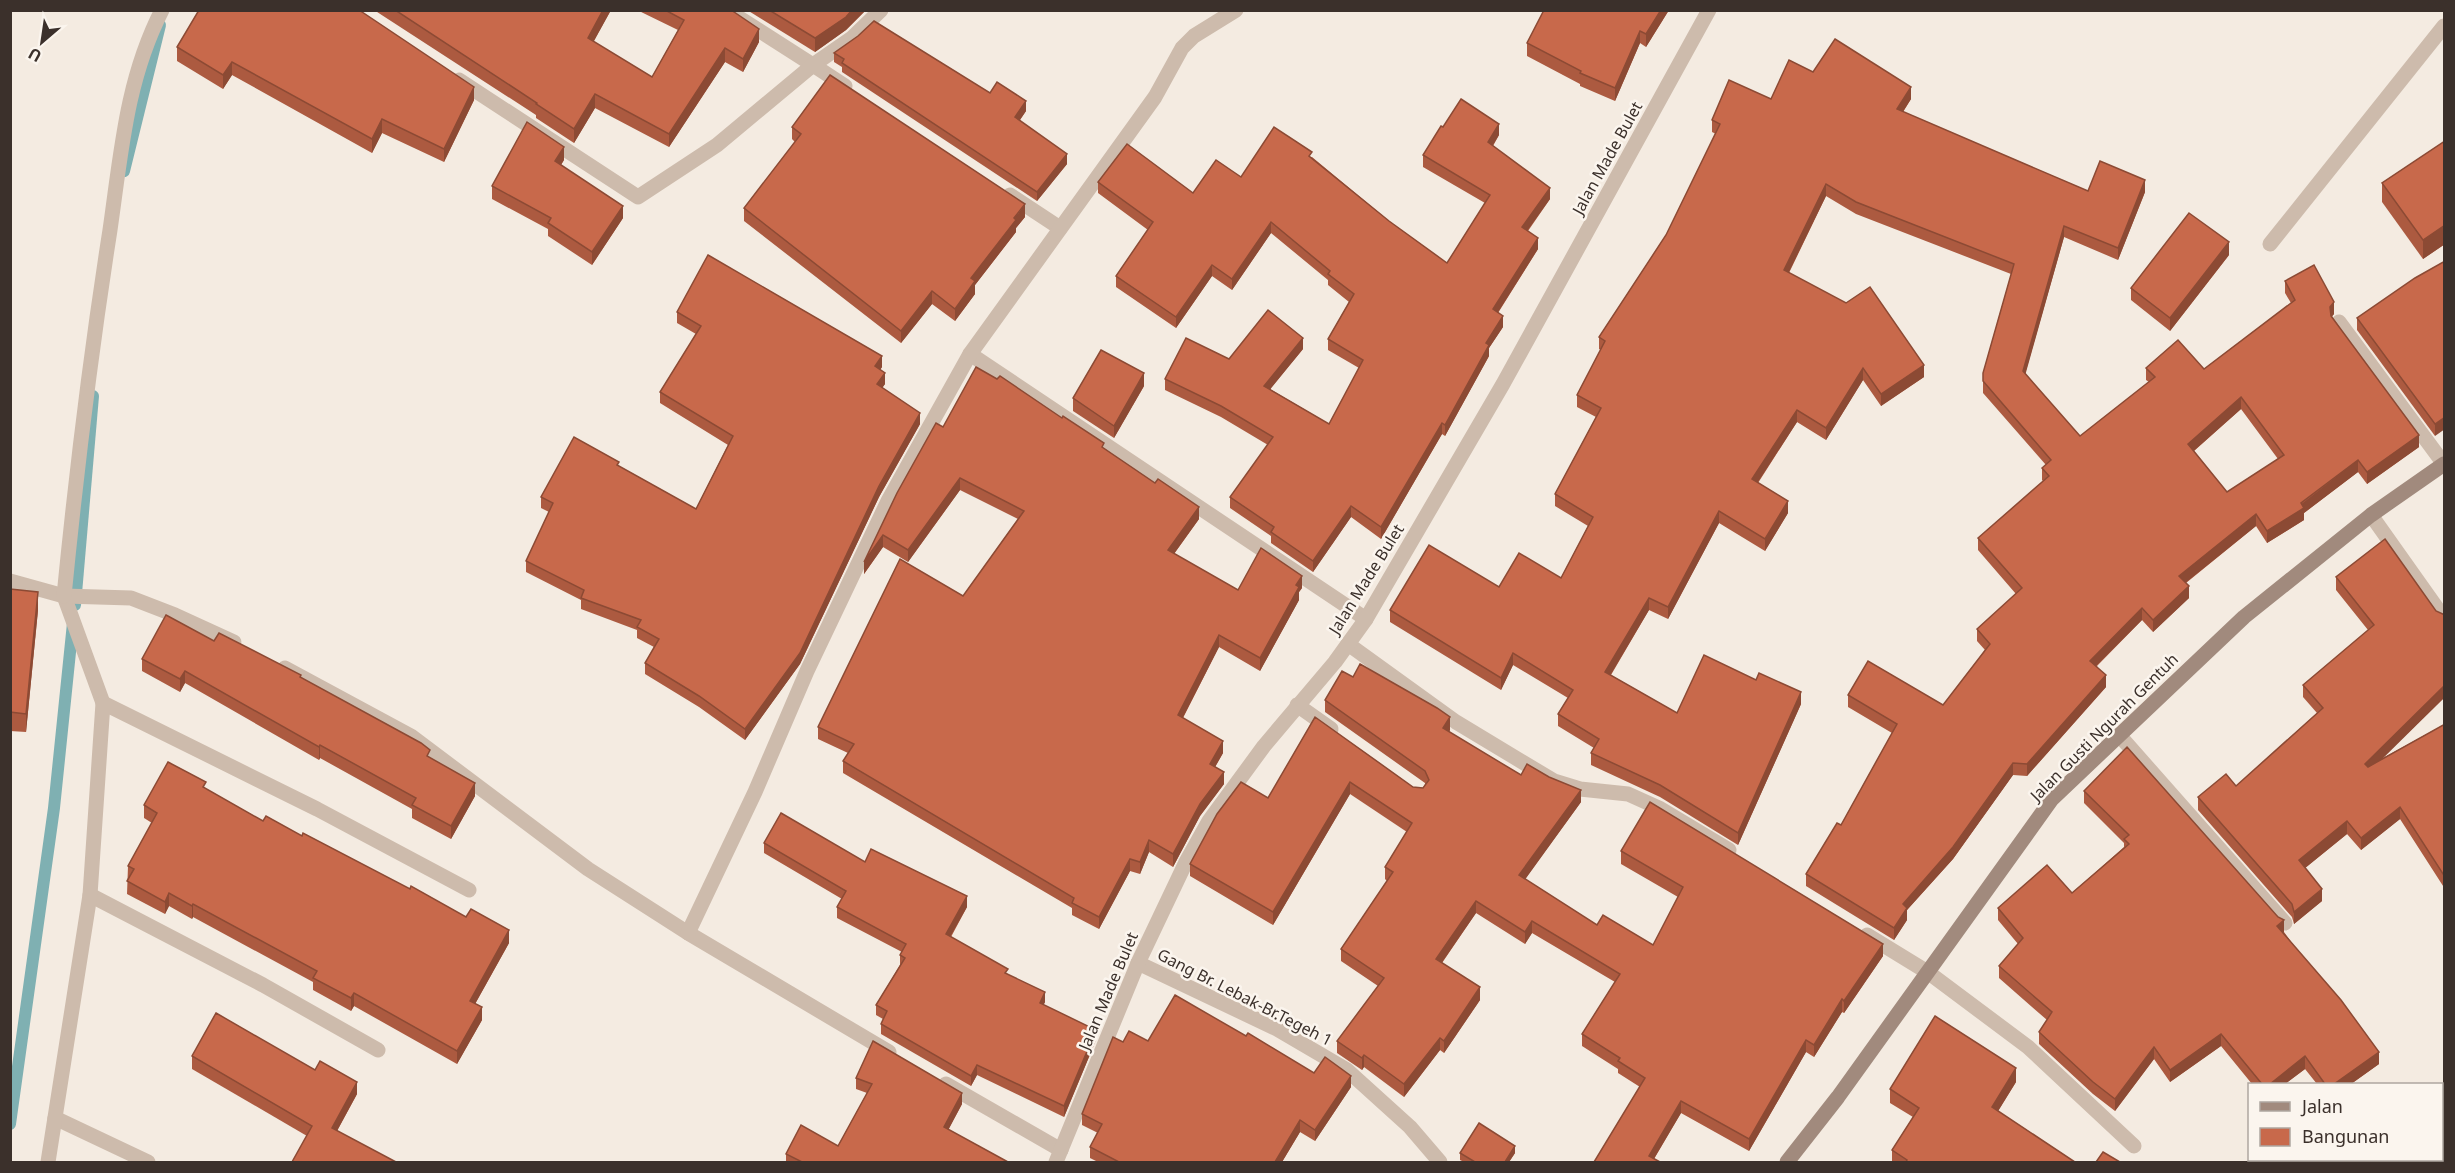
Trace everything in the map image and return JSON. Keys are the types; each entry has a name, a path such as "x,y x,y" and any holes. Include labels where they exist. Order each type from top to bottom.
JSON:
{"main road":[{"name":"Jalan Gusti Ngurah Gentuh","path":"1787,1162 1929,973 2052,799 2244,616 2371,515 2444,464"}],"street":[{"path":"48,1162 90,896 103,703 64,596 104,266 130,97 147,40 162,10"},
{"path":"728,10 862,98"},
{"path":"443,70 638,197 717,145 813,65 852,38 881,10"},
{"path":"688,933 807,671 888,501 970,354 1155,97 1182,48 1194,36 1236,10"},
{"name":"Jalan Made Bulet","path":"1058,1156 1138,963 1186,862 1209,822 1297,705 1366,620 1503,384 1709,10"},
{"path":"2270,244 2445,26"},
{"path":"1001,189 1060,228"},
{"path":"2339,322 2444,464"},
{"path":"970,354 1366,620"},
{"path":"2371,515 2445,618"},
{"path":"10,580 64,596 131,598 175,615 249,649"},
{"path":"1348,644 1456,722 1554,781 1580,789 1628,794 1659,807 1739,857"},
{"path":"270,659 411,736 588,869 688,933 899,1057"},
{"path":"103,703 317,809 469,890"},
{"path":"1297,705 1344,738"},
{"path":"2119,735 2285,923"},
{"path":"90,896 263,985 378,1050"},
{"path":"1859,930 1929,973 2028,1047 2134,1146"},
{"name":"Gang Br. Lebak-Br.Tegeh 1","path":"1138,963 1278,1029 1347,1070 1410,1127 1440,1162"},
{"path":"929,1075 1058,1156"},
{"path":"55,1118 148,1162"}],"building":[{"path":"199,10 359,10 474,87 444,149 382,119 372,139 232,62 223,75 177,47"},
{"path":"395,10 603,10 588,38 652,77 684,20 665,10 731,10 759,29 743,59 725,48 669,134 595,94 574,129"},
{"path":"769,10 852,10 846,17 815,38"},
{"path":"1544,10 1661,10 1646,34 1640,31 1615,88 1580,73 1581,71 1527,43"},
{"path":"874,21 990,93 997,82 1026,101 1015,117 1067,154 1037,192 842,63 844,59 834,53"},
{"path":"1835,39 1911,87 1897,109 2088,191 2100,161 2145,180 2118,248 2064,226 2023,371 2080,436 2155,377 2146,368 2178,340 2204,369 2295,300 2285,281 2314,265 2334,302 2330,307 2331,316 2419,435 2367,472 2358,460 2301,503 2304,508 2267,531 2256,514 2179,576 2189,586 2153,620 2142,608 2090,661 2106,675 2027,764 2013,763 1953,847 1903,904 1907,908 1894,928 1806,874 1837,823 1841,825 1897,724 1848,695 1868,661 1943,705 1990,644 1977,629 2022,588 1978,538 2049,476 2042,468 2051,460 1983,381 1983,373 2014,264 1856,202 1826,184 1784,270 1846,303 1870,287 1924,365 1881,394 1863,368 1826,428 1797,410 1752,479 1788,501 1765,539 1719,511 1668,607 1649,598 1605,672 1677,713 1704,655 1756,680 1759,673 1801,692 1738,833 1660,785 1591,753 1599,739 1558,714 1573,690 1513,653 1501,678 1390,610 1429,545 1499,587 1519,553 1561,578 1593,517 1555,494 1601,408 1577,395 1605,341 1599,337 1666,235 1720,124 1712,120 1729,80 1771,99 1789,60 1813,72","holes":["2241,397 2284,455 2227,492 2188,444"]},
{"path":"830,75 1025,204 1014,218 1016,220 971,278 975,281 955,309 932,291 901,331 744,208 801,134 792,127"},
{"path":"1461,99 1499,124 1488,142 1550,188 1522,227 1538,238 1493,309 1503,316 1486,343 1489,345 1445,425 1442,423 1381,527 1351,506 1313,561 1271,532 1274,527 1230,497 1273,437 1221,406 1165,379 1186,338 1229,359 1268,310 1303,338 1264,386 1329,424 1363,360 1328,339 1354,294 1328,274 1330,271 1271,222 1232,279 1212,265 1176,317 1116,276 1153,222 1098,182 1127,144 1193,193 1216,160 1241,177 1274,127 1312,152 1309,156 1389,221 1447,263 1490,195 1423,155"},
{"path":"527,122 564,147 555,161 623,206 592,252 548,223 551,218 492,186"},
{"path":"2445,141 2445,225 2423,240 2382,183"},
{"path":"2189,213 2229,242 2170,318 2131,288"},
{"path":"708,255 882,356 875,366 885,373 877,384 920,413 879,486 800,653 745,729 699,696 645,663 659,639 637,627 641,620 581,598 584,590 526,561 553,503 541,497 574,437 619,462 617,465 696,509 733,436 660,392 701,326 677,312"},
{"path":"2445,261 2445,417 2435,424 2357,318 2415,278"},
{"path":"1101,350 1144,373 1114,426 1073,398"},
{"path":"976,367 997,379 1000,376 1104,443 1102,447 1155,483 1158,479 1199,507 1168,550 1238,590 1261,548 1302,576 1296,585 1299,587 1260,658 1219,635 1178,715 1223,741 1210,764 1224,772 1200,804 1173,854 1149,840 1140,862 1130,859 1099,917 1072,903 1074,898 843,761 854,744 818,727 900,559 963,596 1024,511 960,478 908,550 883,535 864,562 897,493 936,423 943,427"},
{"path":"2385,539 2436,611 2445,615 2445,685 2365,764 2368,767 2445,724 2445,877 2400,807 2361,838 2347,821 2299,860 2322,889 2294,912 2292,904 2198,797 2226,774 2236,786 2323,708 2303,685 2374,625 2336,577"},
{"path":"10,589 38,592 26,714 10,712"},
{"path":"166,615 214,641 219,633 301,675 300,677 421,743 430,750 427,756 475,783 451,826 412,805 416,798 320,745 319,747 185,671 180,679 142,659"},
{"path":"1360,664 1437,708 1450,717 1443,728 1521,775 1527,764 1549,777 1581,790 1519,875 1597,925 1603,915 1653,945 1683,887 1621,851 1650,802 1883,944 1844,1001 1842,999 1814,1045 1806,1040 1749,1139 1681,1101 1649,1156 1660,1162 1594,1162 1645,1078 1618,1061 1620,1058 1582,1034 1620,974 1532,921 1525,932 1476,901 1436,959 1480,987 1444,1041 1440,1038 1404,1084 1364,1055 1362,1058 1337,1041 1384,978 1341,949 1393,872 1385,867 1412,823 1350,782 1273,912 1190,864 1217,814 1241,782 1268,798 1315,717 1413,787 1423,788 1429,780 1425,771 1325,700 1342,671 1353,677"},
{"path":"2127,747 2278,917 2284,920 2277,926 2341,1000 2379,1052 2335,1083 2324,1083 2305,1056 2271,1083 2261,1083 2221,1034 2170,1070 2154,1047 2115,1099 2093,1082 2039,1032 2052,1012 1999,966 2023,938 1998,908 2047,865 2072,893 2129,844 2124,839 2129,835 2084,791"},
{"path":"168,762 206,782 203,787 263,821 266,816 410,889 411,886 466,917 471,909 509,930 470,1001 482,1007 457,1051 354,993 351,998 313,978 317,971 193,904 192,906 169,893 165,902 127,881 134,869 128,866 157,813 144,805"},
{"path":"781,813 865,862 871,849 967,896 946,934 1008,969 1005,973 1045,992 1040,1003 1096,1030 1064,1106 977,1065 971,1076 881,1024 887,1011 876,1005 905,958 900,955 906,944 837,907 846,891 764,843"},
{"path":"1175,995 1246,1036 1248,1033 1314,1073 1325,1057 1351,1076 1315,1130 1300,1120 1275,1162 1119,1162 1090,1147 1102,1124 1082,1114 1113,1037 1123,1042 1129,1031 1148,1041"},
{"path":"216,1013 315,1070 320,1061 357,1082 332,1128 396,1162 292,1162 312,1126 192,1056"},
{"path":"1935,1016 2016,1068 1992,1107 2075,1162 1906,1162 1907,1160 1892,1150 1919,1108 1890,1089"},
{"path":"873,1041 962,1093 944,1127 1008,1162 802,1162 786,1154 801,1125 838,1146 872,1084 856,1078"},
{"path":"1479,1123 1515,1146 1505,1162 1475,1162 1460,1153"},
{"path":"2103,1152 2120,1162 2096,1162"}],"waterway":[{"path":"124,171 160,25"},
{"path":"75,605 93,396"},
{"path":"10,1124 54,808 73,623"}]}
